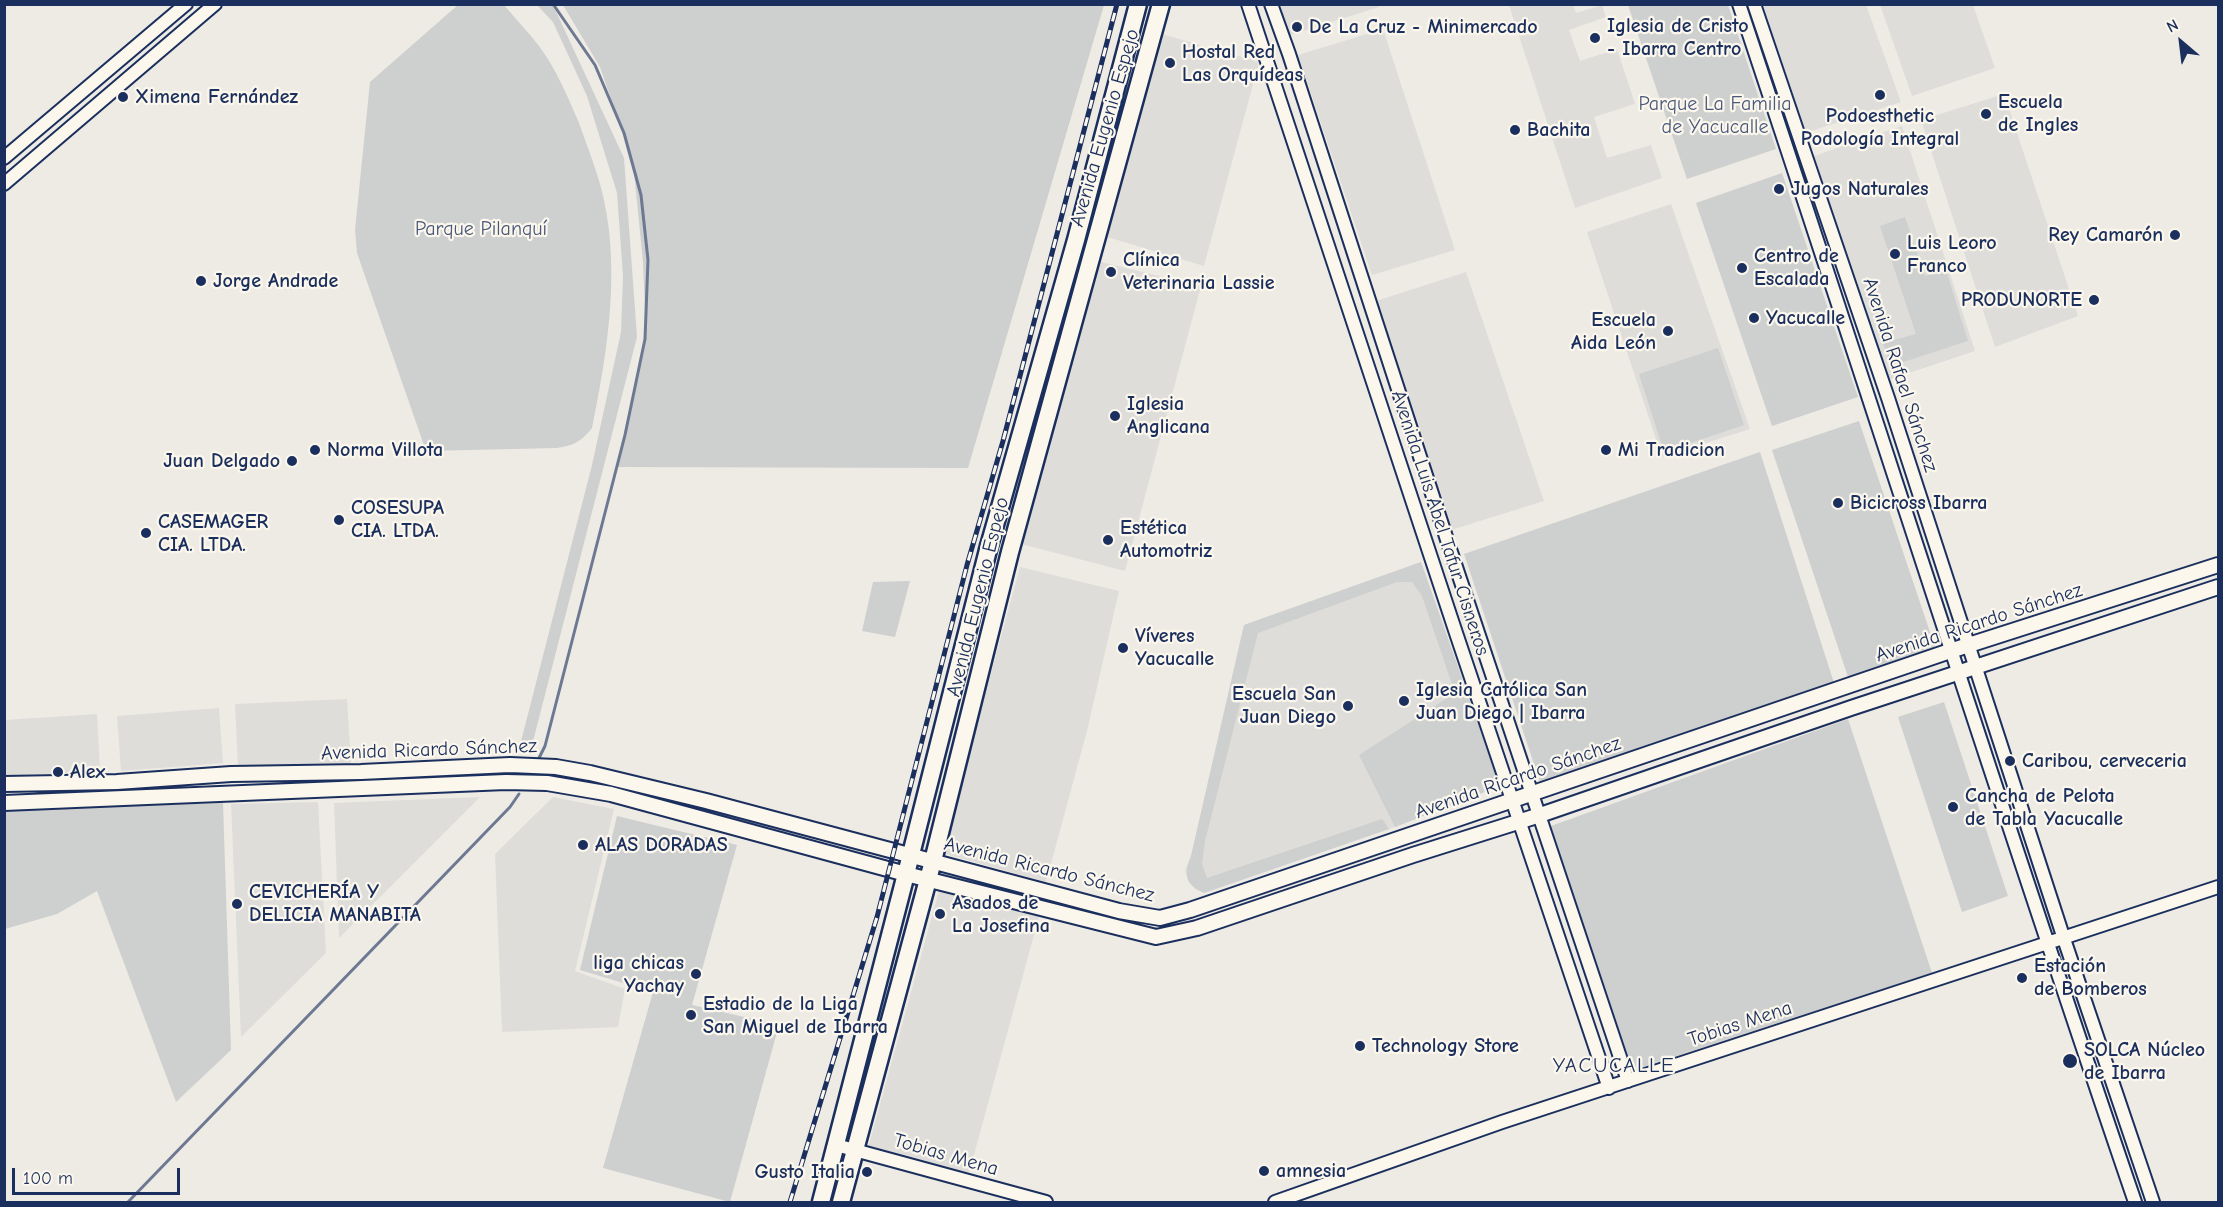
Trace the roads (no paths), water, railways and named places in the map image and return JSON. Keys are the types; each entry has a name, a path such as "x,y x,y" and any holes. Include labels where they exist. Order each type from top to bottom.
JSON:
{"main road":[{"name":"Avenida Eugenio Espejo","path":"820,1203 989,546 1076,240 1138,4"},
{"name":"Avenida Eugenio Espejo","path":"841,1203 933,861 1010,552 1161,4"},
{"name":"Avenida Ricardo Sánchez","path":"4,784 117,782 231,774 361,772 510,765 556,767 706,801 1119,911 1160,918 1202,907 1950,651 2218,565"},
{"name":"Avenida Ricardo Sánchez","path":"4,803 506,782 547,783 611,794 906,874 1156,937 1197,928 2218,587"}],"street":[{"path":"4,158 186,4"},
{"path":"4,184 215,4"},
{"name":"Avenida Luis Abel Tafur Cisneros","path":"1248,4 1610,1088"},
{"name":"Avenida Luis Abel Tafur Cisneros","path":"1271,4 1449,546 1629,1081"},
{"name":"Avenida Rafael Sánchez","path":"1739,4 1950,651 2135,1203"},
{"name":"Avenida Rafael Sánchez","path":"1754,4 1888,398 2064,939 2153,1203"},
{"name":"Tobias Mena","path":"1275,1203 1502,1122 2218,887"},
{"path":"2108,1123 2126,1118"},
{"name":"Tobias Mena","path":"836,1145 1046,1203"}],"waterway":[{"path":"538,760 545,746 625,435 645,339 648,260 641,195 624,133 595,65 553,4"},
{"path":"128,1202 510,807 519,794"}],"railway":[{"path":"790,1202 877,917 967,565 1003,441 1117,4"}],"place":[{"name":"De La Cruz - Minimercado","path":"1297,27"},
{"name":"Iglesia de Cristo - Ibarra Centro","path":"1595,38"},
{"name":"Hostal Red Las Orquídeas","path":"1170,63"},
{"name":"Podoesthetic Podología Integral","path":"1880,95"},
{"name":"Ximena Fernández","path":"123,97"},
{"name":"Escuela de Ingles","path":"1986,114"},
{"name":"Bachita","path":"1515,130"},
{"name":"Jugos Naturales","path":"1779,189"},
{"name":"Rey Camarón","path":"2175,235"},
{"name":"Luis Leoro Franco","path":"1895,254"},
{"name":"Centro de Escalada","path":"1742,268"},
{"name":"Clínica Veterinaria Lassie","path":"1111,272"},
{"name":"Jorge Andrade","path":"201,281"},
{"name":"PRODUNORTE","path":"2094,300"},
{"name":"Yacucalle","path":"1754,318"},
{"name":"Escuela Aida León","path":"1668,331"},
{"name":"Iglesia Anglicana","path":"1115,416"},
{"name":"Norma Villota","path":"315,450"},
{"name":"Mi Tradicion","path":"1606,450"},
{"name":"Juan Delgado","path":"292,461"},
{"name":"Bicicross Ibarra","path":"1838,503"},
{"name":"COSESUPA CIA. LTDA.","path":"339,520"},
{"name":"CASEMAGER CIA. LTDA.","path":"146,533"},
{"name":"Estética Automotriz","path":"1108,540"},
{"name":"Víveres Yacucalle","path":"1123,648"},
{"name":"Iglesia Católica San Juan Diego | Ibarra","path":"1404,701"},
{"name":"Escuela San Juan Diego","path":"1348,706"},
{"name":"Caribou, cerveceria","path":"2010,761"},
{"name":"Alex","path":"58,772"},
{"name":"Cancha de Pelota de Tabla Yacucalle","path":"1953,807"},
{"name":"ALAS DORADAS","path":"583,845"},
{"name":"CEVICHERÍA Y DELICIA MANABITA","path":"237,904"},
{"name":"Asados de La Josefina","path":"940,914"},
{"name":"liga chicas Yachay","path":"696,974"},
{"name":"Estación de Bomberos","path":"2022,978"},
{"name":"Estadio de la Liga San Miguel de Ibarra","path":"691,1015"},
{"name":"Technology Store","path":"1360,1046"},
{"name":"SOLCA Núcleo de Ibarra","path":"2070,1061"},
{"name":"amnesia","path":"1264,1171"},
{"name":"Gusto Italia","path":"867,1172"}],"district":[{"name":"YACUCALLE","path":"1614,1066"}],"park label":[{"name":"Parque La Familia de Yacucalle","path":"1715,116"},
{"name":"Parque Pilanquí","path":"481,229"}]}
